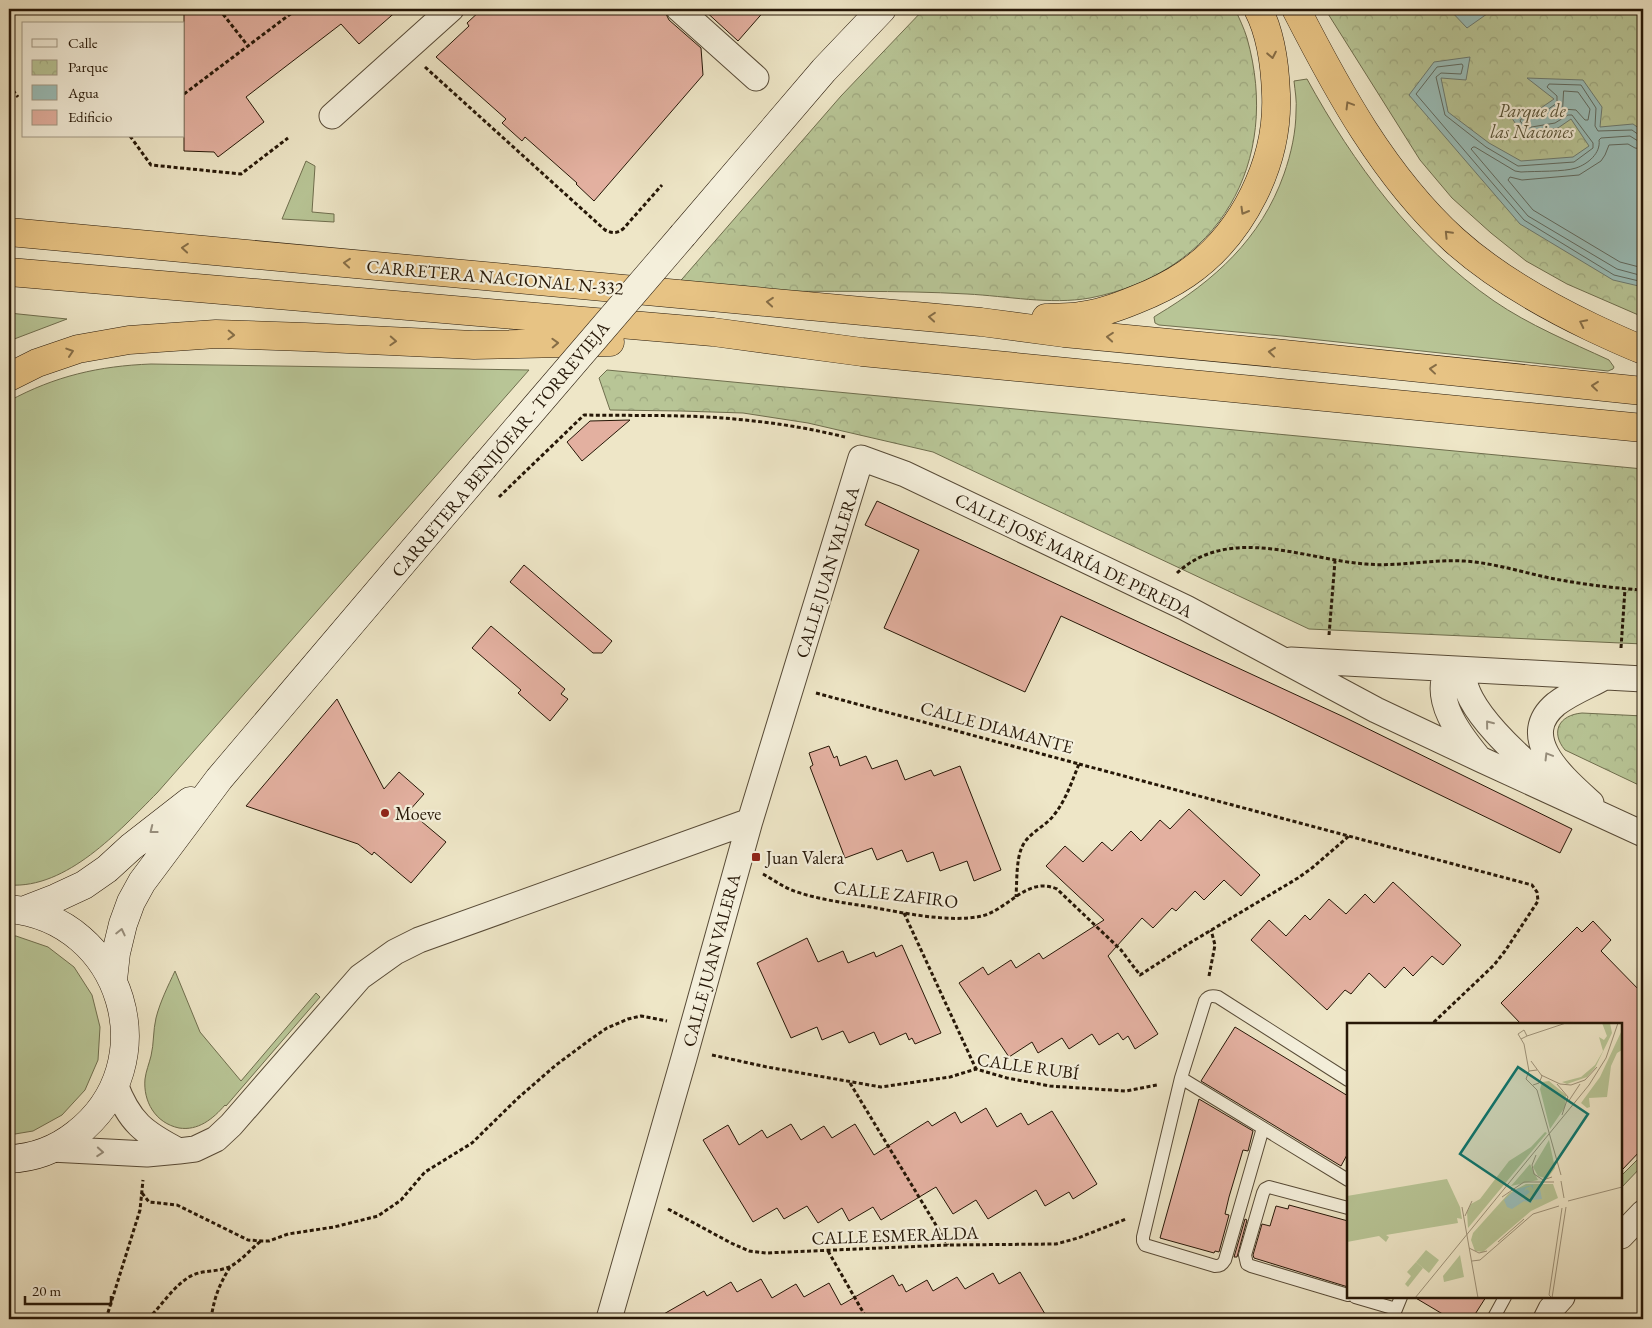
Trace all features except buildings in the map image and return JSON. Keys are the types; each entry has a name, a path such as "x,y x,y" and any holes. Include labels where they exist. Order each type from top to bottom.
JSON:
{"highway":[{"path":"980,322 1082,316 1121,306 1156,291 1187,273 1217,247 1241,216 1259,184 1272,142 1277,110 1276,72 1270,42 1258,9"},
{"path":"1296,9 1327,68 1370,139 1416,200 1454,240 1502,278 1556,310 1643,350"},
{"name":"CARRETERA NACIONAL N-332","path":"9,232 980,322"},
{"path":"9,272 713,332 862,352 1643,428"},
{"path":"980,322 1064,333 1643,391"},
{"path":"9,377 37,363 78,349 129,340 216,334 474,345 594,342 862,352"},
{"path":"9,368 37,363"}],"main road":[{"name":"CARRETERA BENIJÓFAR - TORREVIEJA","path":"113,980 116,953 131,902 142,882 218,779 682,234 824,70 882,9"},
{"name":"CARRETERA BENIJÓFAR - TORREVIEJA","path":"17,909 56,898 84,885 107,869 131,847 218,779"},
{"path":"9,1159 28,1157 68,1141 96,1116 115,1084 123,1060 126,1036 123,1007 113,980 98,955 77,934 53,919 17,909"}],"street":[{"path":"332,116 451,9"},
{"path":"679,9 756,78"},
{"name":"CALLE JOSÉ MARÍA DE PEREDA","path":"857,449 1178,604 1376,710 1643,834"},
{"name":"CALLE JUAN VALERA","path":"609,1319 857,449"},
{"name":"CALLE JOSÉ MARÍA DE PEREDA","path":"1283,660 1643,679"},
{"name":"CALLE JOSÉ MARÍA DE PEREDA","path":"1456,669 1443,678 1444,701 1456,727 1482,760"},
{"name":"CALLE JOSÉ MARÍA DE PEREDA","path":"1456,669 1465,682 1480,713 1497,734 1539,774 1576,804"},
{"name":"CALLE JOSÉ MARÍA DE PEREDA","path":"1604,677 1570,694 1556,704 1544,719 1540,735 1549,759 1559,772 1606,817"},
{"path":"51,1149 147,1154 178,1152 195,1148 216,1139 231,1125 360,977 395,952 419,940 750,821"},
{"path":"115,1084 132,1119 157,1140 178,1152"},
{"path":"1622,1235 1643,1213"},
{"path":"1546,1319 1551,1309 1561,1298"}],"lane":[{"path":"1262,1128 1223,1264 1215,1266 1145,1245 1143,1237 1181,1078 1205,1001 1208,997 1218,997 1347,1079"},
{"path":"1181,1078 1347,1179"},
{"path":"1347,1208 1269,1187 1263,1193 1245,1255 1247,1264 1251,1266 1347,1295"},
{"path":"1357,1298 1394,1314 1402,1298"},
{"path":"1493,1319 1504,1298"}],"path":[{"path":"219,9 248,46"},
{"path":"185,93 297,9"},
{"path":"420,62 604,230 618,233 662,184"},
{"path":"9,85 18,98"},
{"path":"131,138 151,165 241,174 288,138"},
{"path":"496,499 584,415 742,419 787,425 857,449"},
{"path":"1177,573 1184,566 1204,555 1217,551 1265,548 1285,550 1335,561 1385,565 1442,561 1477,562 1572,582 1643,590"},
{"path":"1329,635 1335,561"},
{"path":"1621,648 1625,589"},
{"name":"CALLE DIAMANTE","path":"816,693 1079,764 1065,800 1056,813 1026,839 1022,846 1016,897"},
{"path":"1079,764 1532,885 1538,892 1539,897 1536,905 1505,951 1482,978 1433,1023"},
{"path":"1208,997 1207,985 1215,945 1211,930 1305,873 1350,836"},
{"name":"CALLE ZAFIRO","path":"764,875 795,891 822,899 904,913 955,917 982,916 992,912 1032,887 1049,885 1057,889 1121,950 1140,975 1211,930"},
{"path":"904,913 976,1069"},
{"path":"142,1193 149,1202 177,1206 248,1240 269,1240 288,1234 334,1227 378,1216 401,1200 425,1172 472,1143 518,1098 556,1065 607,1028 628,1018 641,1016 670,1022"},
{"name":"CALLE RUBÍ","path":"711,1055 767,1068 881,1087 950,1077 976,1069 1007,1078 1050,1086 1126,1091 1159,1084"},
{"path":"850,1082 948,1245"},
{"path":"106,1319 140,1210 144,1178"},
{"name":"CALLE ESMERALDA","path":"668,1209 731,1243 749,1251 766,1253 828,1252 948,1245 1056,1244 1129,1218"},
{"path":"148,1319 178,1285 191,1275 230,1266 262,1241"},
{"path":"828,1252 868,1319"},
{"path":"212,1319 213,1301 230,1266"}],"green space":[{"path":"924,9 1235,9 1247,38 1256,84 1255,127 1247,168 1230,205 1206,237 1174,264 1135,285 1090,298 1060,301 940,293 746,291 676,286 841,96"},
{"name":"Parque de las Naciones","path":"1325,9 1643,9 1643,317 1567,284 1526,261 1452,198 1420,160"},
{"path":"1307,79 1365,172 1412,229 1438,255 1465,279 1507,310 1609,360 1614,367 1613,369 1608,371 1282,336 1159,325 1155,323 1154,317 1198,288 1216,273 1249,238 1262,219 1284,174 1291,151 1296,119 1294,81"},
{"path":"306,161 315,166 312,212 334,214 334,222 282,219"},
{"path":"9,313 67,319 9,341"},
{"path":"151,364 529,370 157,793 126,824 109,840 71,868 51,878 30,884 9,885 9,401 43,385 78,374 113,367"},
{"path":"607,370 1643,469 1643,644 1309,629 933,452 808,423 743,413 610,410 599,378"},
{"path":"1582,713 1643,716 1643,787 1565,750 1558,737 1559,726 1568,717"},
{"path":"9,936 16,936 48,947 74,967 92,995 100,1027 98,1060 85,1090 62,1115 33,1131 9,1135"},
{"path":"175,971 200,1032 241,1081 316,993 320,997 226,1106 205,1123 193,1128 179,1128 163,1121 157,1116 149,1103 145,1087 145,1076 152,1051 156,1018"},
{"path":"1643,1154 1643,1165 1622,1187 1622,1175"}],"water":[{"path":"1449,9 1494,9 1467,28"},
{"path":"1470,57 1466,80 1441,78 1448,112 1489,143 1521,161 1573,157 1589,146 1571,119 1558,128 1522,133 1509,114 1535,112 1554,99 1527,78 1583,80 1602,107 1600,127 1633,124 1643,131 1643,287 1613,280 1520,224 1409,95 1434,62"}],"place":[{"name":"Moeve","path":"385,813"},
{"name":"Juan Valera","path":"756,857"}]}
